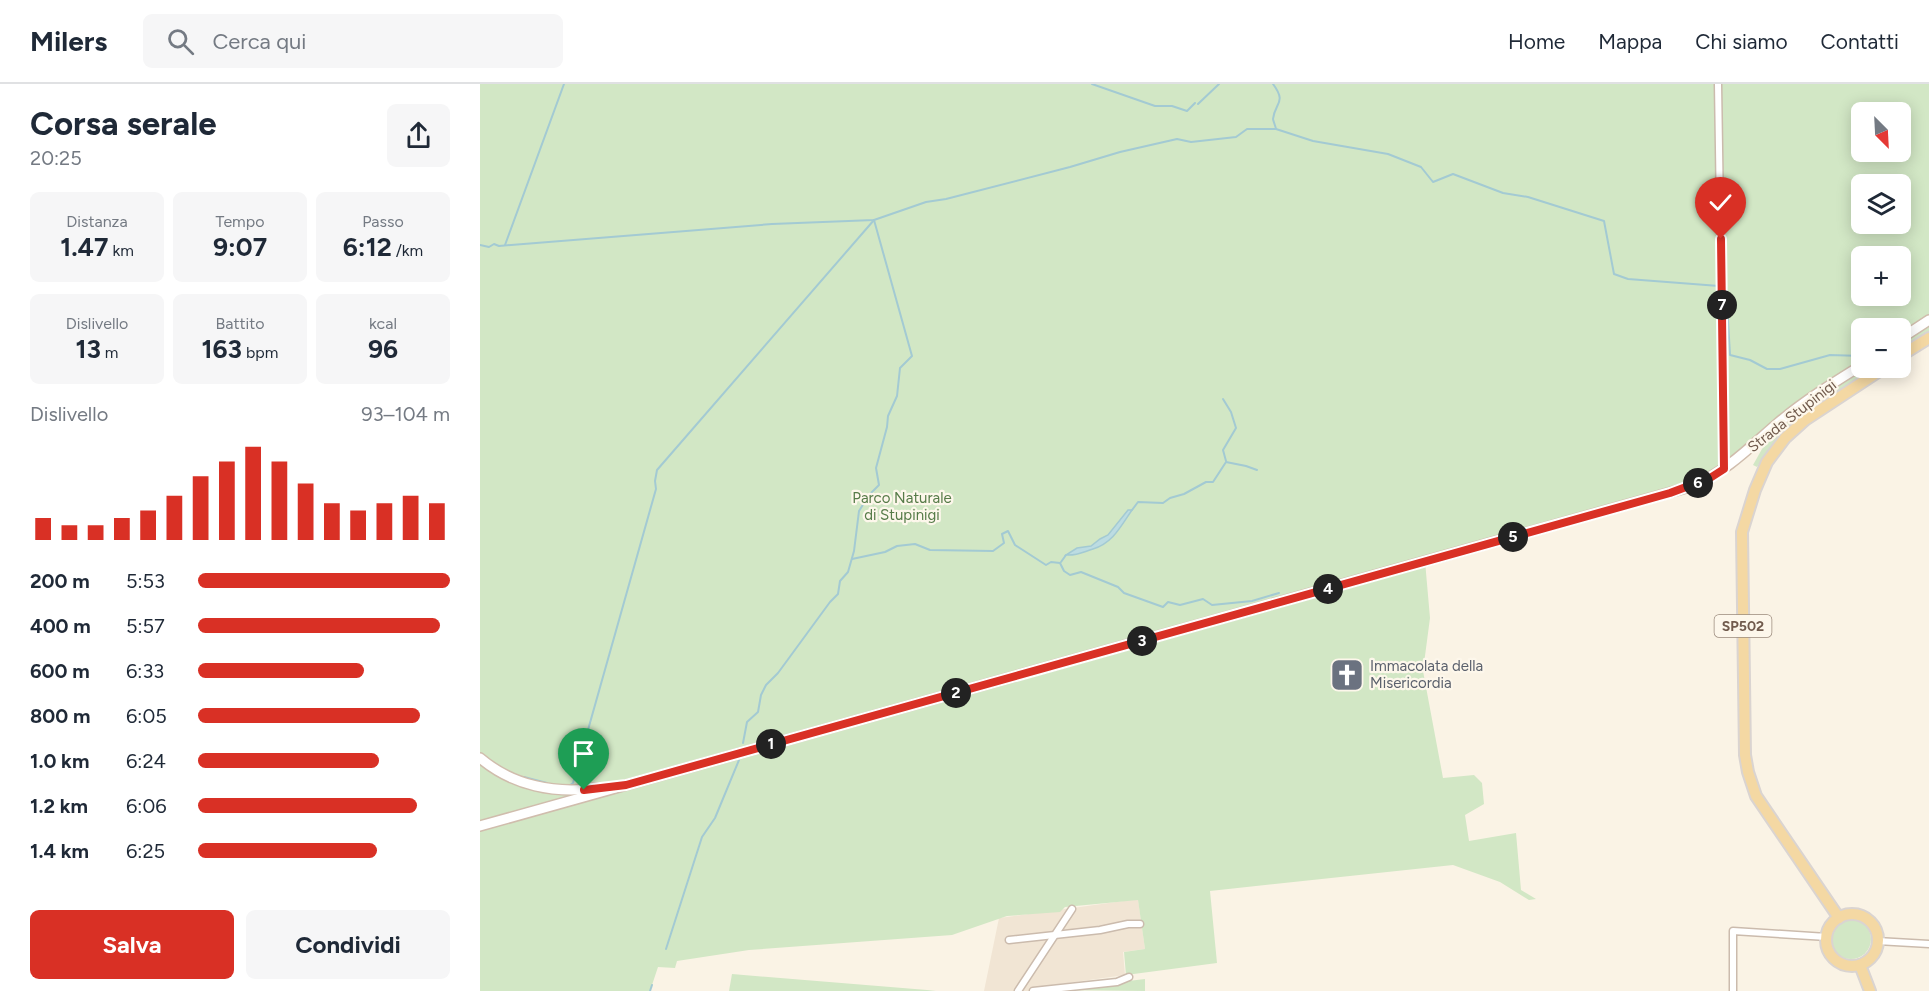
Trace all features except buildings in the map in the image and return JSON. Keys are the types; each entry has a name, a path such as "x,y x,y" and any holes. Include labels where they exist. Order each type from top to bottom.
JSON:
{"main road":[{"path":"1911,332 1929,321"},
{"path":"1911,349 1929,338"},
{"name":"Strada Stupinigi","path":"626,785 1678,490 1710,478 1724,469 1778,423 1851,373"},
{"name":"SP502","path":"1839,918 1756,796 1748,772 1745,755 1742,532 1755,490 1767,462 1785,438 1805,420 1869,378"},
{"path":"480,758 495,769 542,791 548,796 549,802 545,808"},
{"path":"521,782 548,789 584,790 626,785"},
{"path":"480,826 626,785"},
{"path":"578,799 584,790"},
{"path":"1856,915 1866,919 1874,927 1878,941 1873,954 1860,965 1843,964 1833,958 1828,948 1827,937 1831,926 1839,918 1856,915"},
{"path":"1860,965 1870,991"}],"street":[{"name":"Strada Stupinigi","path":"1718,84 1724,469"},
{"path":"1018,991 1072,909"},
{"path":"1009,940 1140,924"},
{"path":"1733,991 1733,931 1827,937"},
{"path":"1878,941 1929,944"},
{"path":"1033,991 1118,982 1129,977"}],"shaded area":[{"path":"1138,899 1145,949 1123,952 1125,975 1031,988 1048,991 984,991 999,918"}],"green space":[{"name":"Parco Naturale di Stupinigi","path":"480,84 1929,84 1929,333 1911,345 1911,318 1851,318 1851,378 1860,378 1793,424 1773,444 1757,467 1753,465 1762,449 1774,436 1707,479 1425,561 1430,618 1423,671 1443,778 1474,775 1482,783 1484,804 1465,815 1469,841 1516,833 1521,890 1536,899 1529,900 1500,882 1453,865 1210,891 1217,963 1126,975 1124,952 1145,949 1138,900 1065,907 1060,912 1007,916 952,935 749,950 677,961 675,968 658,967 650,991 480,991"},
{"path":"1851,919 1859,920 1865,925 1870,931 1870,947 1865,953 1859,958 1851,959 1843,958 1837,953 1832,947 1831,939 1832,931 1837,925 1843,920"},
{"path":"732,974 927,990 936,991 729,991"},
{"path":"1145,979 1145,991 1053,990"}],"water":[{"path":"1128,510 1132,510 1106,543 1080,554 1066,555 1077,548 1091,546 1108,535"}],"waterway":[{"path":"505,245 564,84"},
{"path":"1092,84 1155,106 1172,106 1187,111 1195,103"},
{"path":"1198,104 1219,84"},
{"path":"1273,84 1280,99 1273,119 1276,129"},
{"path":"480,245 489,247 494,244 499,246 772,224 874,220 926,202 946,199 1177,139 1191,142 1236,137 1247,129 1276,129 1313,141 1388,154 1421,167 1433,182 1453,174 1503,193 1528,197 1604,221 1614,274 1628,279 1719,286"},
{"path":"743,743 747,722 758,712 761,695 766,685 778,673 838,594 840,581 848,572 854,551 859,511 869,495 879,485 876,468 888,416 897,396 900,368 912,356 874,220"},
{"path":"570,785 573,783 656,489 657,470 874,220"},
{"path":"1726,286 1730,355 1750,360 1767,369 1780,369 1830,355 1851,356"},
{"path":"1223,399 1231,412 1236,428 1223,450 1226,461"},
{"path":"1132,510 1138,502 1163,503 1206,482 1213,482 1226,462 1257,470"},
{"path":"852,559 885,552 897,546 915,544 930,550 993,551 1004,543 1002,534 1008,531 1015,545 1046,565 1051,562 1060,563 1064,571 1070,575 1081,572 1118,587 1124,593 1163,607 1168,602 1180,605 1203,599 1212,605 1252,601 1279,593"},
{"path":"1061,562 1066,555"},
{"path":"666,949 702,837 715,818 739,760"},
{"path":"524,777 547,783"},
{"path":"650,991 652,985"}],"place":[{"name":"Immacolata della Misericordia","path":"1347,675"}],"route":[{"path":"584,790 626,785 1670,493 1710,478 1724,469 1721,239"}]}
